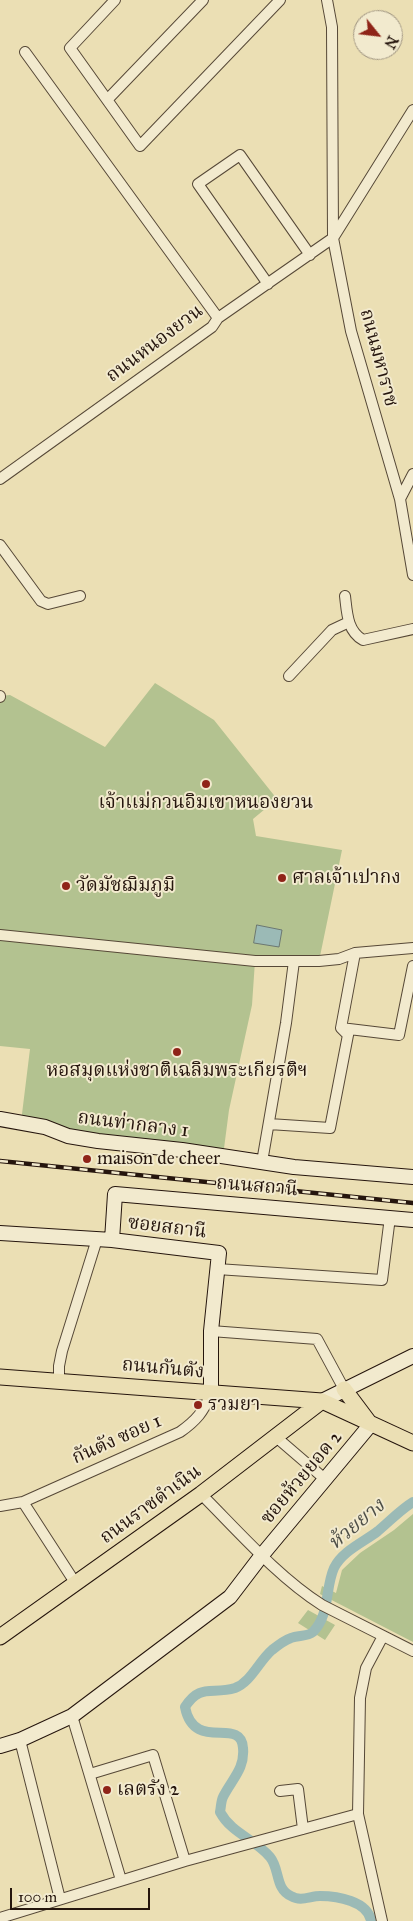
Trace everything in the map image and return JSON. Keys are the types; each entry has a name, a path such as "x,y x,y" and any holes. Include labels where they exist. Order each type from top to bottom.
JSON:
{"main road":[{"name":"ถนนกันตัง","path":"0,1377 322,1401"},
{"path":"344,1389 371,1424"},
{"path":"277,1398 297,1421"},
{"path":"322,1401 413,1443"},
{"name":"ถนนราชดำเนิน","path":"0,1637 201,1494 322,1401"}],"street":[{"path":"115,0 70,48 140,146 280,0"},
{"path":"107,100 202,0"},
{"name":"ถนนมหาราช","path":"327,0 332,27 333,238 351,331 400,499 413,574"},
{"path":"25,52 218,318"},
{"path":"333,238 413,110"},
{"path":"268,284 198,184 240,155 310,255"},
{"name":"ถนนหนองยวน","path":"0,479 212,327 218,318 333,238"},
{"path":"400,499 413,474"},
{"path":"0,545 41,601 48,604 80,596"},
{"path":"346,596 349,622 355,636 363,640 413,629"},
{"path":"289,676 332,630 349,622"},
{"path":"0,935 255,961 320,961 339,959 355,953 413,948"},
{"path":"340,1028 355,953"},
{"path":"262,1162 294,961"},
{"path":"340,1028 399,1034 413,966"},
{"path":"269,1124 330,1128 348,1035 340,1028"},
{"name":"ถนนท่ากลาง 1","path":"0,1119 44,1127 68,1136 98,1142 182,1150 294,1167 413,1177"},
{"name":"ถนนสถานี","path":"112,1240 115,1194 413,1220"},
{"path":"217,1269 382,1280 390,1218"},
{"name":"ซอยสถานี","path":"0,1233 112,1240 219,1253 211,1331 211,1394"},
{"path":"59,1381 62,1351 97,1239"},
{"path":"211,1331 316,1339 344,1389"},
{"path":"322,1401 413,1356"},
{"name":"กันตัง ซอย 1","path":"0,1506 23,1502 180,1432 192,1424 203,1412 211,1394"},
{"name":"ซอยห้วยยอด 2","path":"0,1746 20,1740 72,1716 230,1597 262,1555 371,1424"},
{"path":"276,1438 326,1480"},
{"path":"201,1494 262,1555 309,1597 413,1651"},
{"path":"23,1502 76,1584"},
{"path":"382,1921 358,1814 360,1698 366,1668 384,1636"},
{"path":"72,1716 121,1880"},
{"path":"20,1740 60,1899"},
{"path":"90,1774 153,1755 184,1860"},
{"path":"280,1791 298,1789 303,1829"},
{"path":"0,1918 184,1860 358,1814"}],"green space":[{"path":"155,683 214,720 277,799 253,819 256,836 342,850 319,961 255,961 252,1005 229,1110 223,1156 21,1122 30,1049 0,1046 0,696 10,695 105,747"},
{"path":"413,1514 413,1642 320,1594 322,1586 336,1593 342,1570 360,1553 394,1530"},
{"path":"308,1610 335,1625 325,1640 298,1623"}],"water":[{"path":"257,925 282,930 279,947 254,943"}],"waterway":[{"name":"ห้วยยาง","path":"371,1921 369,1914 358,1904 351,1901 327,1896 298,1899 282,1889 270,1857 258,1845 231,1826 220,1812 223,1797 242,1762 243,1748 240,1739 234,1735 207,1732 198,1728 190,1721 185,1707 201,1692 227,1690 241,1685 276,1647 289,1639 313,1632 325,1610 331,1576 338,1562 348,1552 378,1531 413,1502"}],"railway":[{"path":"0,1161 413,1203"}],"place":[{"name":"เจ้าเเม่กวนอิมเขาหนองยวน","path":"206,784"},
{"name":"ศาลเจ้าเปากง","path":"282,878"},
{"name":"วัดมัชฌิมภูมิ","path":"66,886"},
{"name":"หอสมุดแห่งชาติเฉลิมพระเกียรติฯ","path":"177,1052"},
{"name":"maison de cheer","path":"87,1159"},
{"name":"รวมยา","path":"198,1405"},
{"name":"เลตรัง 2","path":"107,1790"}]}
